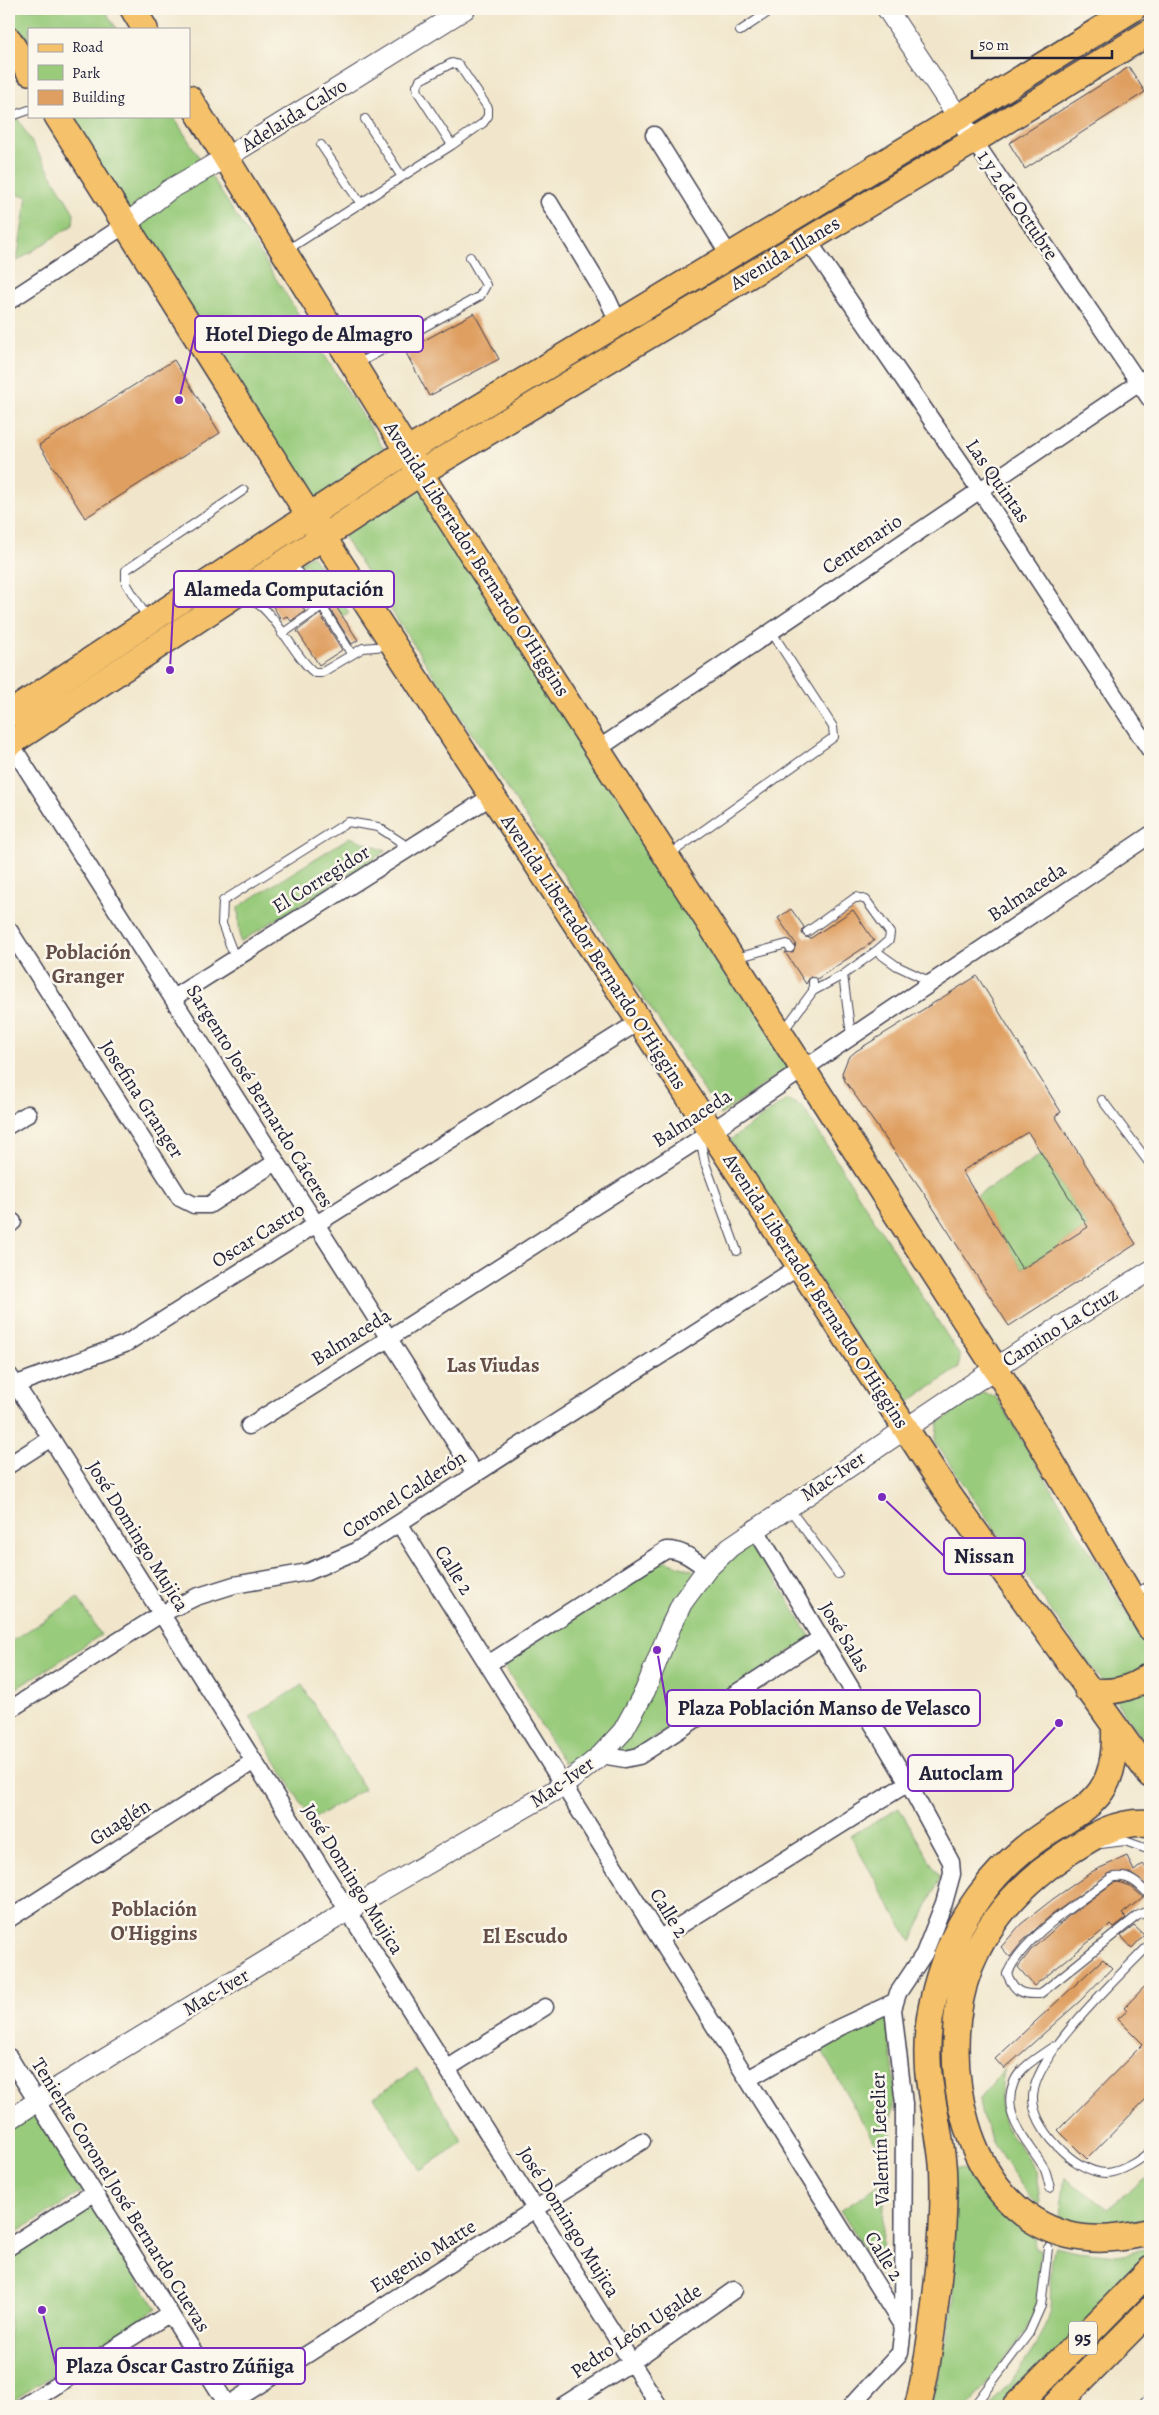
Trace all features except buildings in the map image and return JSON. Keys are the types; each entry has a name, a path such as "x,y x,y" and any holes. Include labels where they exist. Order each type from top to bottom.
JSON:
{"highway":[{"path":"918,2406 928,2361 943,2233 943,2169 927,2050 931,2012 938,1978 960,1928 994,1878 1025,1848 1080,1813 1100,1794 1113,1766 1115,1729"},
{"path":"1150,1823 1124,1824 1095,1834 1052,1864 1016,1895 993,1923 970,1966 958,2004 955,2023 954,2062 960,2103 966,2125 982,2163 1004,2193 1028,2216 1053,2230 1086,2239 1105,2240 1150,2232"},
{"name":"95","path":"1016,2406 1150,2270"},
{"name":"95","path":"1055,2406 1150,2310"}],"main road":[{"path":"133,9 144,28"},
{"name":"Avenida Illanes","path":"317,527 407,451 728,255 959,117 1133,9"},
{"name":"Avenida Illanes","path":"317,527 420,472 1149,36"},
{"path":"9,40 28,70"},
{"name":"Avenida Libertador Bernardo O'Higgins","path":"190,100 420,472 996,1368 1141,1590 1150,1628"},
{"name":"Avenida Libertador Bernardo O'Higgins","path":"58,118 341,565 640,1021 706,1135 800,1266 949,1495 1087,1690 1150,1775"},
{"path":"9,743 289,560 317,527"},
{"path":"9,714 150,622 317,527"},
{"path":"1087,1690 1098,1692 1122,1690 1142,1682 1150,1675"}],"street":[{"name":"Adelaida Calvo","path":"125,225 169,190 227,158 465,9"},
{"name":"1 y 2 de Octubre","path":"887,9 974,141 1144,379 1150,399"},
{"path":"654,135 728,255"},
{"path":"549,202 608,300 618,322"},
{"path":"9,301 125,225"},
{"name":"Las Quintas","path":"807,239 979,490 1150,750"},
{"name":"Centenario","path":"598,749 1144,379"},
{"name":"Sargento José Bernardo Cáceres","path":"9,743 475,1474"},
{"name":"El Corregidor","path":"173,998 492,796"},
{"name":"Balmaceda","path":"249,1426 706,1135 851,1035 1150,835"},
{"name":"Josefina Granger","path":"9,930 180,1198 194,1205 209,1205 276,1162"},
{"name":"Oscar Castro","path":"13,1380 125,1344 640,1021"},
{"path":"9,1125 28,1114"},
{"name":"Coronel Calderón","path":"9,1710 161,1614 214,1590 292,1576 324,1567 354,1552 800,1266"},
{"name":"Camino La Cruz","path":"996,1368 1150,1271"},
{"name":"Mac-Iver","path":"9,2120 348,1911 564,1785 601,1755 623,1731 632,1716 676,1614 707,1569 730,1547 756,1528 996,1368"},
{"name":"José Domingo Mujica","path":"13,1380 448,2068 659,2406"},
{"path":"9,1465 51,1438"},
{"name":"Calle 2","path":"399,1522 903,2327"},
{"name":"José Salas","path":"756,1528 908,1783 951,1862 950,1886 924,1954 894,2002"},
{"path":"488,1664 666,1550 674,1550 687,1555 707,1569"},
{"path":"601,1755 625,1759 639,1756 821,1638"},
{"name":"Guaglén","path":"9,1919 254,1761"},
{"path":"660,1938 908,1783"},
{"path":"748,2079 838,2028 894,2002"},
{"name":"Valentín Letelier","path":"851,2406 900,2353 903,2327 904,2104 894,2002"},
{"path":"448,2068 545,2007"},
{"name":"Teniente Coronel José Bernardo Cuevas","path":"9,2057 227,2406"},
{"name":"Eugenio Matte","path":"227,2406 642,2141"},
{"path":"9,2247 93,2193"},
{"name":"Pedro León Ugalde","path":"562,2406 632,2362 734,2290"},
{"path":"24,2406 170,2313"}],"lane":[{"path":"740,31 773,9"},
{"path":"283,252 452,145 484,123 488,116 488,108 459,65 452,63 420,80 417,86 418,92 452,145"},
{"path":"9,117 28,110"},
{"path":"365,119 402,177"},
{"path":"321,145 360,204"},
{"path":"354,365 480,296 486,285 470,258"},
{"path":"150,622 126,583 126,570 244,490"},
{"path":"289,560 322,606 351,653"},
{"path":"282,634 322,606 341,565"},
{"path":"234,596 258,602 315,673 321,673 351,653 371,646 383,645 396,648"},
{"path":"667,856 834,737 833,727 771,631"},
{"path":"236,958 222,924 223,901 348,822 378,827 410,848"},
{"path":"781,1034 813,991 843,975 876,951 889,940 890,933 866,900 861,897 856,897 807,932"},
{"path":"733,959 790,945"},
{"path":"876,951 897,966 931,982"},
{"path":"843,975 851,1035"},
{"path":"813,982 813,991"},
{"path":"1102,1100 1150,1164"},
{"path":"706,1135 704,1163 737,1252"},
{"path":"788,1506 838,1574"},
{"path":"1074,1849 1125,1840 1150,1850"},
{"path":"1150,1896 1138,1883 1129,1878 1118,1876 1111,1878 1027,1944 1014,1959 1007,1974 1013,1987 1025,1995 1040,1994 1136,1916 1150,1910"},
{"path":"1050,2188 1044,2167 1015,2124 1010,2101 1014,2081 1029,2064 1057,2043 1150,1944"},
{"path":"1057,2043 1039,2073 1033,2096 1039,2123 1060,2149 1084,2166 1106,2173 1124,2168 1150,2151"},
{"path":"974,2406 1029,2333 1041,2306 1048,2248"}],"green space":[{"path":"9,9 104,9 116,28 28,28 28,54 9,25"},
{"path":"68,118 174,118 387,454 313,505"},
{"path":"18,119 74,213 73,225 17,261 27,196 9,193 9,121"},
{"path":"420,484 792,1065 720,1115 343,536"},
{"path":"312,555 349,613 341,619 306,564 262,595 253,594"},
{"path":"350,837 386,851 240,942 238,907"},
{"path":"786,1100 802,1106 960,1356 959,1368 909,1402 895,1397 730,1140"},
{"path":"1042,1154 1088,1227 1022,1269 976,1196"},
{"path":"983,1393 996,1397 1150,1651 1150,1749 1025,1574 935,1442 938,1423"},
{"path":"753,1541 811,1638 632,1752 564,1763 502,1662 664,1560 709,1576"},
{"path":"78,1598 101,1635 9,1693 9,1643"},
{"path":"302,1685 364,1789 311,1820 250,1717"},
{"path":"899,1808 940,1878 911,1942 850,1836"},
{"path":"887,2016 895,2083 888,2166 820,2048"},
{"path":"417,2069 463,2142 420,2170 374,2097"},
{"path":"1004,2069 1000,2102 1003,2118 1007,2129 1036,2170 1040,2204 1037,2206 993,2142 981,2114 979,2099"},
{"path":"34,2113 83,2191 9,2237 9,2129"},
{"path":"953,2169 974,2172 1001,2206 1034,2235 1035,2249 1040,2249 1037,2299 1027,2330 970,2406 931,2406 954,2306"},
{"path":"1065,2178 1107,2208 1145,2178 1150,2178 1150,2226 1131,2232 1059,2223"},
{"path":"885,2181 881,2276 840,2210"},
{"path":"90,2204 157,2309 9,2403 9,2255"},
{"path":"1055,2246 1078,2251 1117,2255 1150,2249 1150,2258 1002,2406 990,2406 1026,2360 1043,2333 1051,2308 1051,2269"}],"place":[{"name":"Hotel Diego de Almagro","path":"179,400"},
{"name":"Alameda Computación","path":"170,670"},
{"name":"Nissan","path":"882,1497"},
{"name":"Plaza Población Manso de Velasco","path":"657,1650"},
{"name":"Autoclam","path":"1059,1723"},
{"name":"Plaza Óscar Castro Zúñiga","path":"42,2310"}],"district":[{"name":"Población Granger","path":"88,964"},
{"name":"Las Viudas","path":"493,1365"},
{"name":"Población O'Higgins","path":"154,1921"},
{"name":"El Escudo","path":"525,1936"}]}
